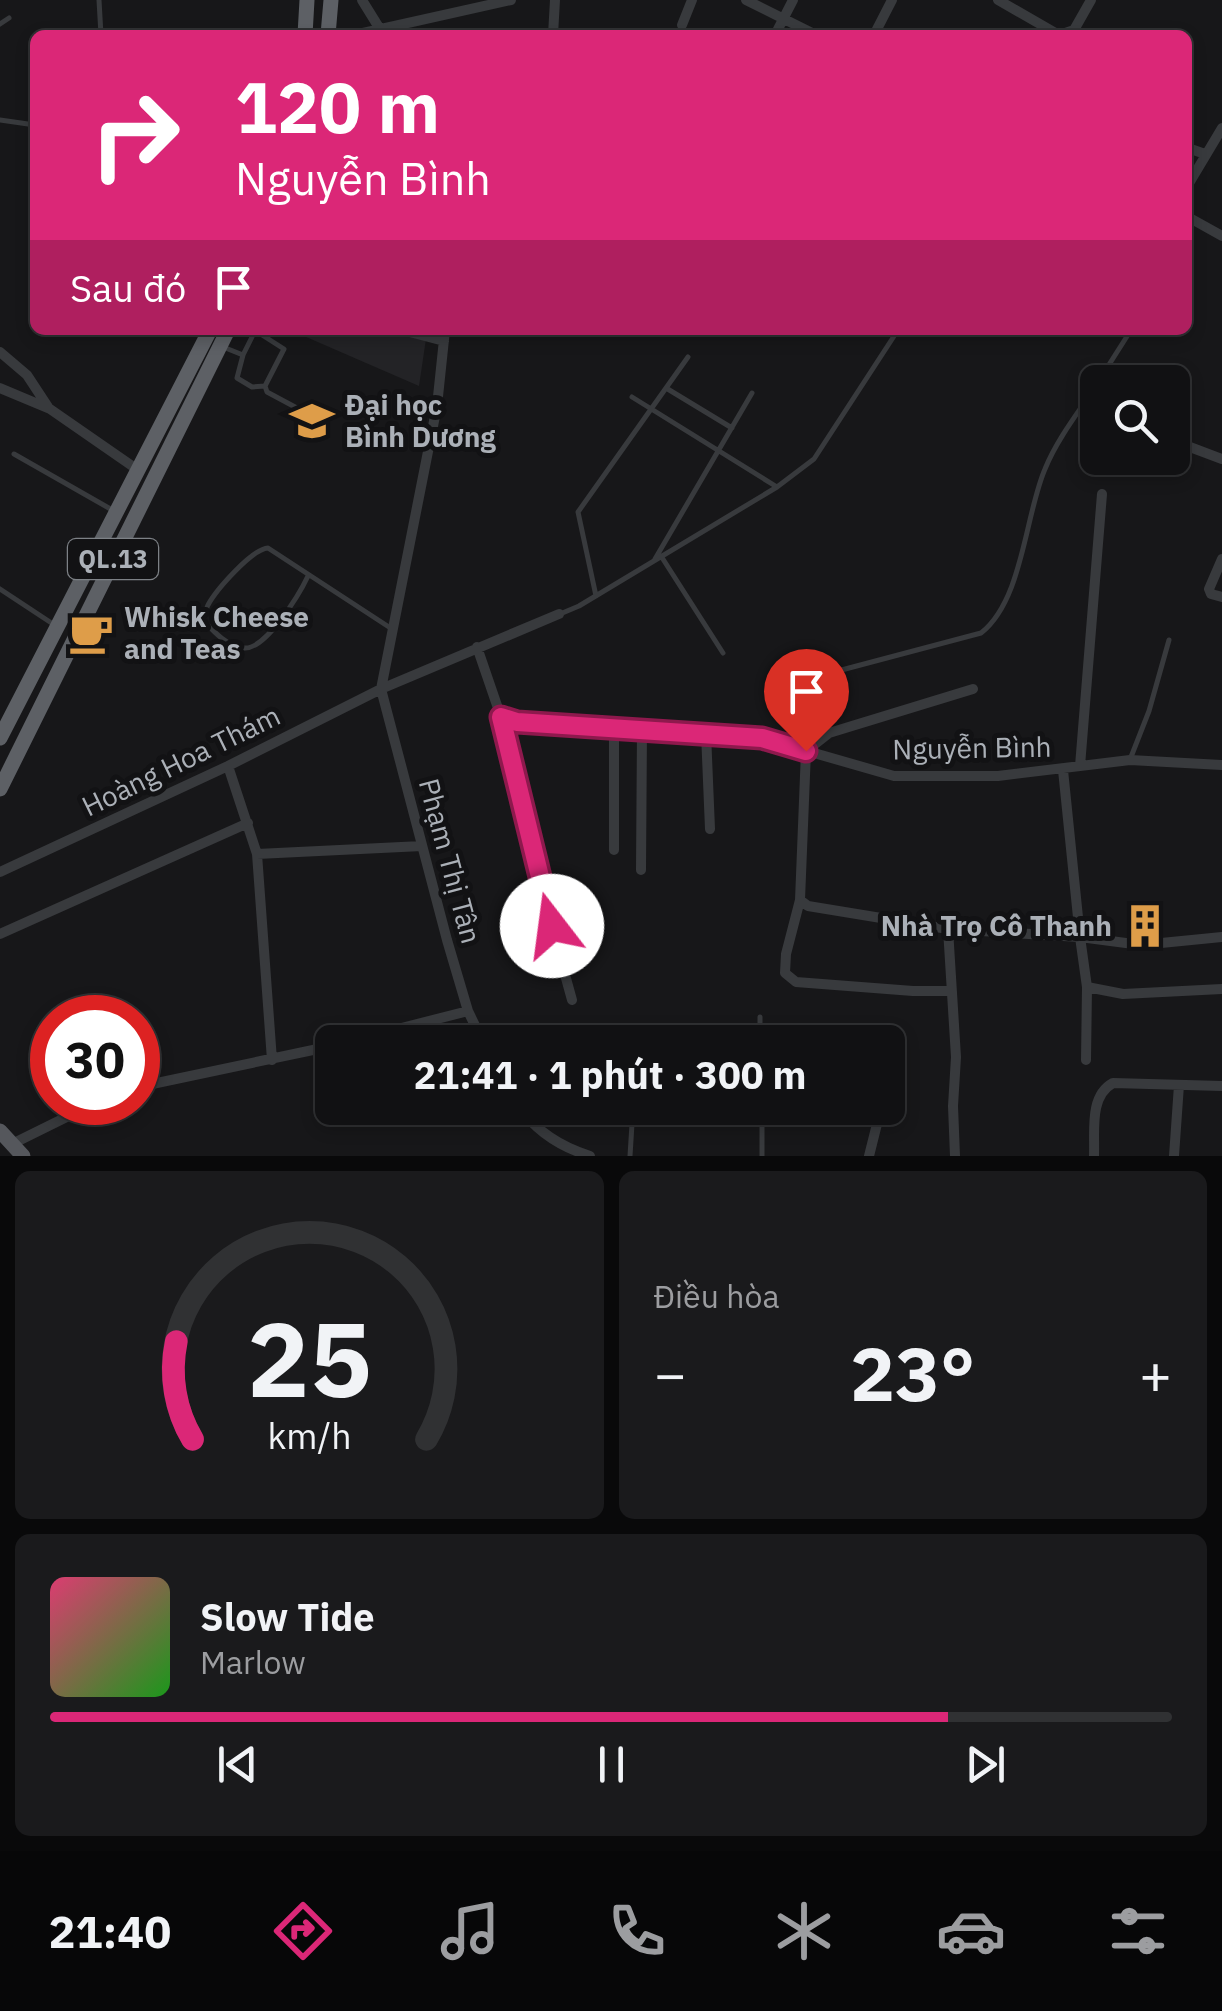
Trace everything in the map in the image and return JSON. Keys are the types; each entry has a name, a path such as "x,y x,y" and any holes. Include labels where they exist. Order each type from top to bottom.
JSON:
{"highway":[{"path":"305,30 307,0"},
{"path":"328,30 331,0"},
{"name":"QL.13","path":"0,738 207,335"},
{"name":"QL.13","path":"0,789 226,335"}],"main road":[{"path":"0,1131 18,1150"}],"street":[{"path":"362,0 380,30"},
{"path":"391,30 473,4 511,0"},
{"path":"553,30 555,0"},
{"path":"682,25 692,0"},
{"path":"746,0 806,30"},
{"path":"778,30 792,0"},
{"path":"877,30 892,0"},
{"path":"998,0 1051,30"},
{"path":"1071,30 1092,0"},
{"path":"1192,178 1222,128"},
{"path":"1192,149 1205,154"},
{"path":"1192,219 1222,236"},
{"path":"381,689 437,406 444,335"},
{"path":"0,352 27,375 50,410"},
{"path":"0,388 50,410 138,470"},
{"path":"1190,447 1222,459"},
{"path":"1080,766 1102,494"},
{"path":"1222,559 1209,591 1222,596"},
{"name":"Hoàng Hoa Thám","path":"0,872 228,766 381,689 559,614"},
{"path":"478,647 501,717 544,902 572,1000"},
{"name":"Phạm Thị Tân","path":"381,689 475,1025"},
{"path":"952,991 796,982 785,973 786,954 800,900 806,751 828,733 974,689"},
{"name":"Nguyễn Bình","path":"501,717 517,722 762,738 894,776 998,776 1130,760 1222,765"},
{"path":"614,728 614,850"},
{"path":"641,870 642,730"},
{"path":"706,734 710,830"},
{"path":"228,766 257,854 272,1060"},
{"path":"1063,770 1087,987 1086,1060"},
{"path":"0,934 248,823"},
{"path":"257,854 422,846"},
{"path":"800,900 808,906 948,929 1141,944 1222,937"},
{"path":"948,929 956,1057 956,1156"},
{"path":"1087,987 1123,994 1222,989"},
{"path":"413,1025 468,1011"},
{"path":"160,1083 315,1050"},
{"path":"1094,1156 1101,1090 1113,1083 1222,1086"},
{"path":"1174,1156 1178,1085"},
{"path":"18,1150 59,1125"},
{"path":"536,1125 562,1146 590,1156"},
{"path":"869,1156 877,1125"}],"lane":[{"path":"99,0 101,30"},
{"path":"0,24 9,18"},
{"path":"0,120 30,124"},
{"path":"255,335 243,355 237,378 260,389 284,348 261,335"},
{"path":"559,614 777,488 814,459 895,335"},
{"path":"1109,365 1128,335"},
{"path":"220,346 243,355"},
{"path":"596,596 578,512 688,357"},
{"path":"265,386 267,392 325,423"},
{"path":"666,388 732,428"},
{"path":"653,562 752,393"},
{"path":"632,396 777,488"},
{"path":"798,678 981,633 996,622 1026,543 1044,470 1080,412"},
{"path":"14,454 116,513"},
{"path":"308,576 296,600 257,645 246,649 220,638 204,621 208,605 259,548 268,548 395,630"},
{"path":"661,556 723,653"},
{"path":"0,590 56,625"},
{"path":"1130,760 1170,640"},
{"path":"760,1016 760,1025"},
{"path":"630,1156 631,1125"},
{"path":"762,1125 762,1156"}],"shaded area":[{"path":"302,335 414,335 426,339 419,386"}],"place":[{"name":"Đại học Bình Dương","path":"312,421"},
{"name":"Whisk Cheese and Teas","path":"91,633"},
{"name":"Nhà Trọ Cô Thanh","path":"1145,926"}],"route":[{"path":"552,926 501,717 517,722 762,738 806,751"}]}
